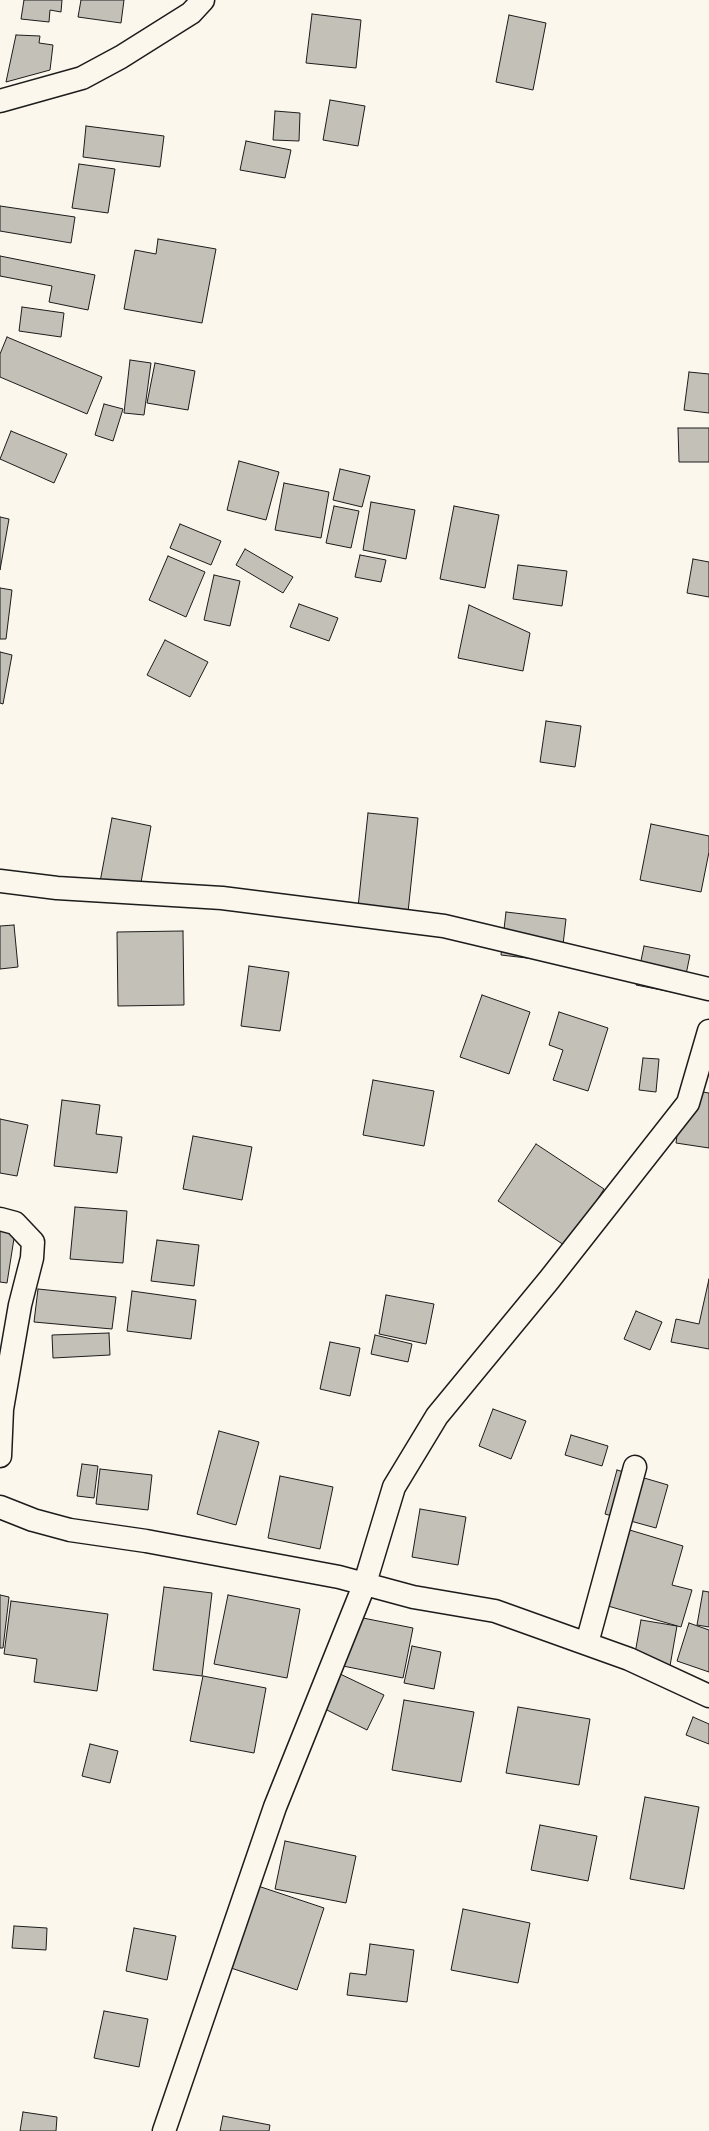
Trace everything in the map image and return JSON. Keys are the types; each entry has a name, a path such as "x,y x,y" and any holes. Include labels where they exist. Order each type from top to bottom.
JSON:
{"street":[{"path":"0,101 82,78 121,58 184,17 203,0"},
{"path":"0,881 57,888 222,898 444,926 709,989"},
{"path":"164,2131 275,1808 365,1583 394,1487 437,1416 549,1280 688,1103 709,1031"},
{"path":"0,1219 15,1224 32,1242 32,1258 20,1305 2,1409 0,1456"},
{"path":"586,1643 635,1467"},
{"path":"0,1507 33,1520 70,1530 146,1541 339,1577 365,1583 413,1598 495,1611 629,1659 709,1696"}],"building":[{"path":"24,0 62,0 61,12 50,10 49,22 21,19"},
{"path":"81,0 124,0 121,23 78,17"},
{"path":"312,14 361,20 356,68 306,63"},
{"path":"509,15 546,23 533,90 496,82"},
{"path":"16,35 40,36 39,43 53,45 50,70 6,82"},
{"path":"330,100 365,106 358,146 323,140"},
{"path":"275,111 300,113 299,141 273,140"},
{"path":"86,126 164,136 160,167 83,157"},
{"path":"246,141 291,150 285,178 240,170"},
{"path":"79,164 115,169 108,213 72,208"},
{"path":"0,206 75,217 71,243 0,231"},
{"path":"158,239 216,249 202,323 124,309 135,250 156,254"},
{"path":"0,256 95,275 88,310 49,302 52,286 0,276"},
{"path":"22,307 64,313 61,337 19,331"},
{"path":"7,337 102,377 87,414 0,377 0,354"},
{"path":"130,360 151,363 144,415 124,413"},
{"path":"155,363 195,371 188,410 147,403"},
{"path":"689,372 709,374 709,413 684,410"},
{"path":"104,404 123,409 113,441 95,435"},
{"path":"678,428 709,428 709,462 679,462"},
{"path":"11,431 67,454 54,483 0,459"},
{"path":"239,461 279,472 266,520 227,510"},
{"path":"340,469 370,476 362,507 333,500"},
{"path":"284,483 329,492 321,538 275,530"},
{"path":"371,502 415,510 406,559 363,550"},
{"path":"334,506 359,511 351,548 326,543"},
{"path":"454,506 499,515 485,588 440,579"},
{"path":"0,517 9,519 0,570"},
{"path":"180,524 221,541 211,565 170,548"},
{"path":"245,549 293,577 283,593 236,565"},
{"path":"360,555 386,560 381,582 355,577"},
{"path":"168,556 205,572 186,617 149,600"},
{"path":"693,559 709,562 709,597 687,593"},
{"path":"518,565 567,571 562,606 513,599"},
{"path":"214,575 240,581 230,626 204,620"},
{"path":"0,588 12,590 6,639 0,639"},
{"path":"299,604 338,618 329,641 290,627"},
{"path":"469,605 530,633 523,671 458,658"},
{"path":"165,640 208,662 190,697 147,675"},
{"path":"0,652 12,655 3,704 0,703"},
{"path":"546,721 581,726 575,767 540,762"},
{"path":"368,813 418,818 406,931 356,926"},
{"path":"112,818 151,826 140,888 100,882"},
{"path":"651,824 709,836 709,852 701,892 640,880"},
{"path":"506,912 566,919 561,962 501,955"},
{"path":"14,925 18,967 0,969 0,926"},
{"path":"183,931 184,1005 118,1006 117,932"},
{"path":"644,946 690,955 682,994 636,985"},
{"path":"249,966 289,972 280,1031 241,1026"},
{"path":"482,995 530,1012 509,1074 460,1057"},
{"path":"559,1012 608,1028 588,1091 553,1080 563,1050 549,1045"},
{"path":"643,1058 659,1059 656,1092 639,1090"},
{"path":"373,1080 434,1091 424,1146 363,1135"},
{"path":"683,1089 709,1093 709,1148 676,1143"},
{"path":"62,1100 100,1105 96,1134 122,1137 117,1173 54,1166"},
{"path":"0,1119 28,1125 17,1176 0,1173"},
{"path":"193,1136 252,1147 242,1200 183,1189"},
{"path":"536,1144 604,1189 567,1247 498,1201"},
{"path":"75,1207 127,1211 123,1263 70,1259"},
{"path":"0,1230 15,1232 7,1283 0,1282"},
{"path":"157,1240 199,1245 194,1286 151,1281"},
{"path":"709,1279 709,1349 671,1342 676,1319 699,1324"},
{"path":"38,1289 116,1297 112,1329 34,1322"},
{"path":"132,1291 196,1300 191,1339 127,1331"},
{"path":"386,1295 434,1304 426,1344 379,1334"},
{"path":"636,1311 662,1322 650,1350 624,1339"},
{"path":"109,1333 110,1355 53,1358 52,1335"},
{"path":"375,1335 412,1344 408,1362 371,1354"},
{"path":"330,1342 360,1348 350,1396 320,1389"},
{"path":"493,1409 526,1421 511,1459 479,1446"},
{"path":"219,1431 259,1442 236,1525 197,1514"},
{"path":"571,1435 608,1446 602,1466 565,1455"},
{"path":"82,1464 98,1466 94,1498 77,1496"},
{"path":"100,1469 152,1475 148,1510 96,1504"},
{"path":"617,1470 668,1485 656,1528 605,1514"},
{"path":"280,1476 333,1487 320,1549 268,1538"},
{"path":"420,1509 466,1517 458,1565 412,1557"},
{"path":"623,1528 683,1546 672,1585 692,1590 681,1627 601,1604"},
{"path":"164,1587 212,1593 202,1676 153,1670"},
{"path":"703,1591 709,1592 709,1627 697,1625"},
{"path":"0,1595 9,1597 3,1648 0,1648"},
{"path":"228,1595 300,1609 287,1678 214,1664"},
{"path":"11,1601 108,1614 97,1691 34,1682 37,1659 4,1654"},
{"path":"348,1615 413,1628 403,1678 338,1665"},
{"path":"641,1620 677,1626 670,1666 634,1659"},
{"path":"689,1623 709,1630 709,1672 677,1661"},
{"path":"412,1646 441,1652 434,1689 404,1683"},
{"path":"336,1672 384,1695 367,1730 319,1706"},
{"path":"203,1676 266,1688 254,1753 190,1741"},
{"path":"404,1700 474,1712 461,1782 392,1770"},
{"path":"518,1707 590,1719 579,1785 506,1773"},
{"path":"693,1717 709,1724 709,1744 686,1735"},
{"path":"90,1744 118,1751 110,1783 82,1776"},
{"path":"645,1797 699,1807 684,1889 630,1879"},
{"path":"540,1825 597,1836 588,1881 531,1870"},
{"path":"285,1841 356,1856 346,1903 275,1889"},
{"path":"255,1885 324,1908 297,1990 228,1967"},
{"path":"463,1909 530,1923 518,1983 451,1970"},
{"path":"14,1926 47,1928 46,1950 12,1948"},
{"path":"134,1928 176,1936 167,1980 126,1971"},
{"path":"370,1944 414,1950 407,2002 347,1995 350,1973 366,1975"},
{"path":"104,2011 148,2019 139,2067 94,2058"},
{"path":"23,2112 57,2117 56,2131 20,2131"},
{"path":"223,2116 270,2125 269,2131 220,2131"}]}
